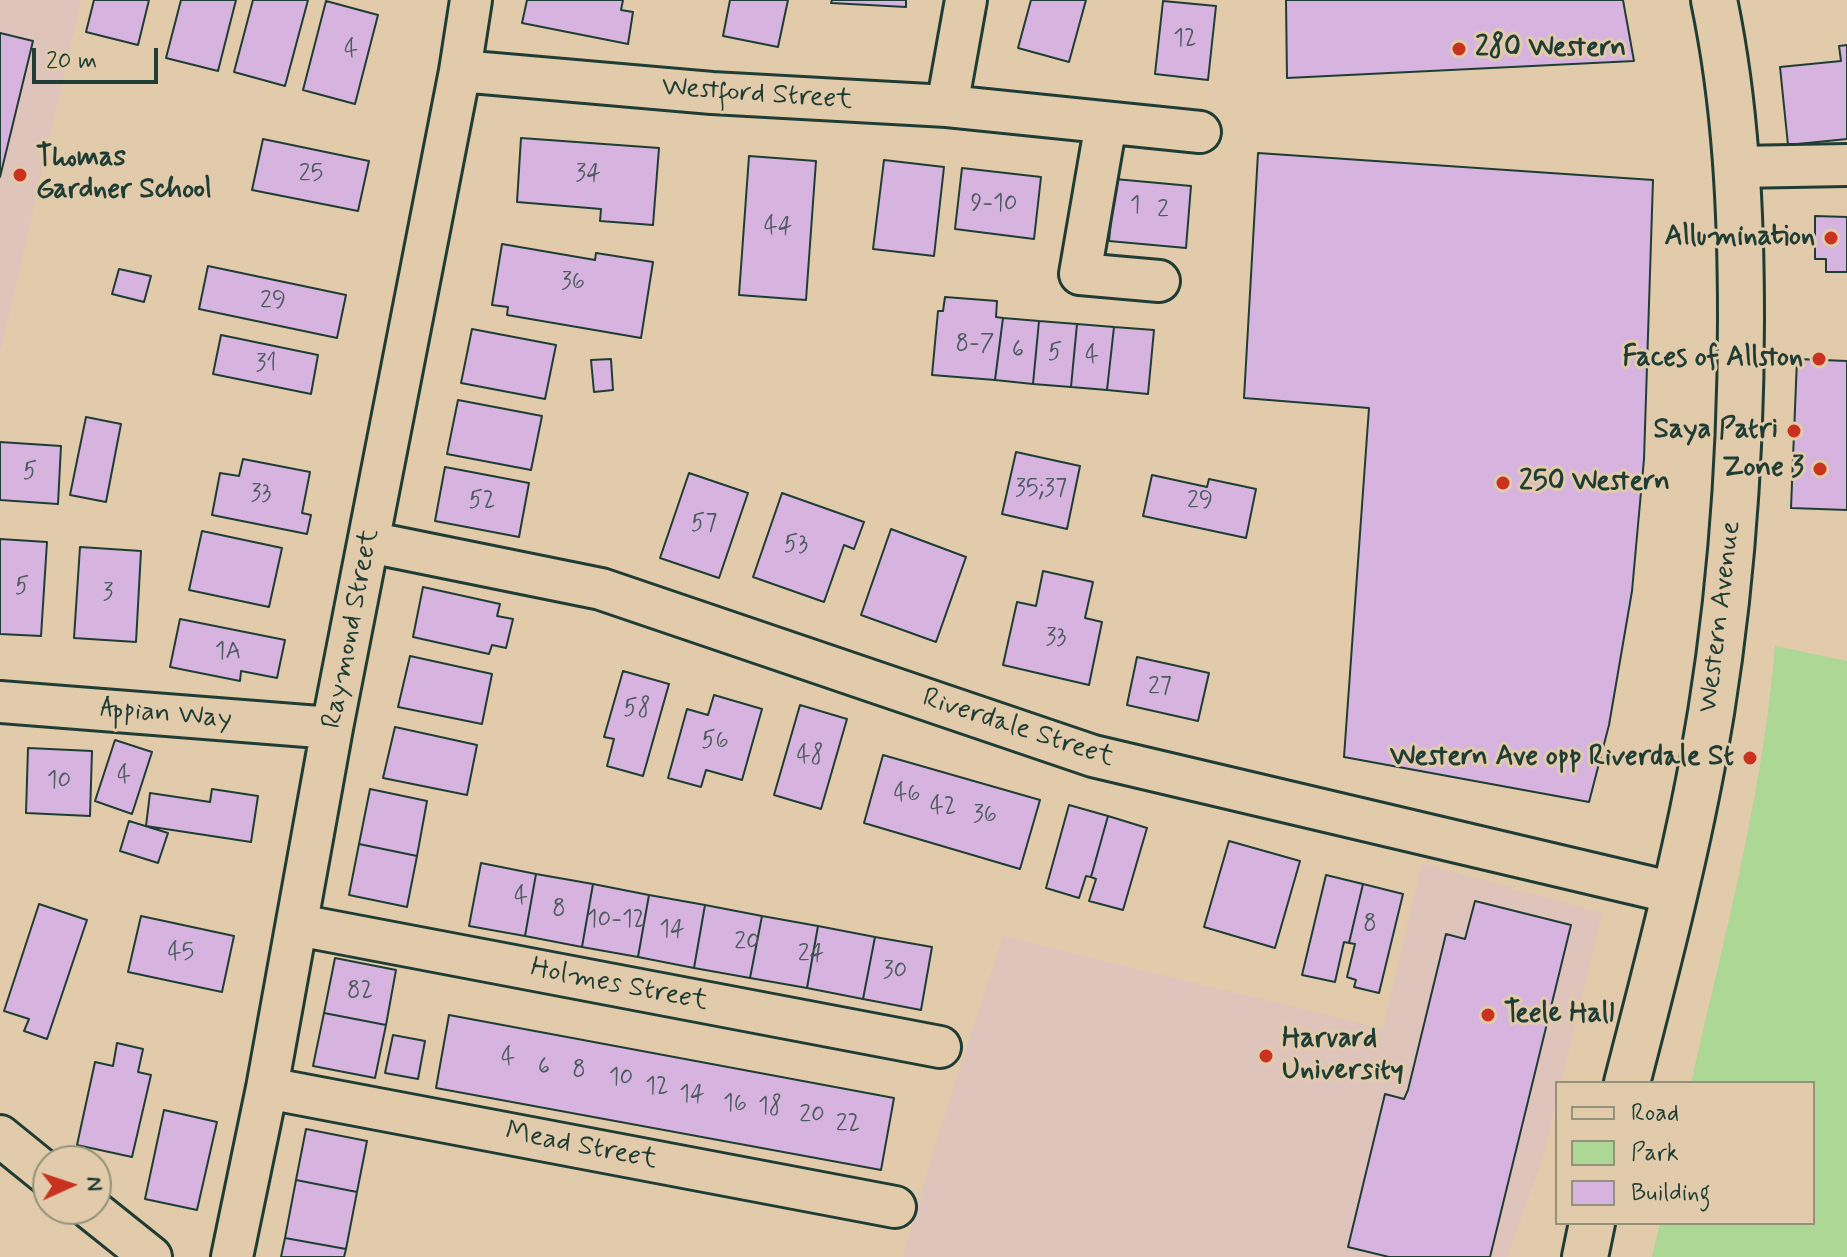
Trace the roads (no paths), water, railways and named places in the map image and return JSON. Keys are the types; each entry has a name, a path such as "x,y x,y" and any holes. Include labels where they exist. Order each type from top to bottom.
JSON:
{"main road":[{"name":"Western Avenue","path":"1627,1081 1674,893 1704,750 1717,665 1735,494 1741,356 1737,167 1727,76 1714,0"},
{"path":"1585,1257 1592,1225"}],"street":[{"name":"Raymond Street","path":"232,1257 298,925 332,728 460,71 471,0"},
{"path":"947,106 966,0"},
{"name":"Westford Street","path":"460,71 712,93 947,106 1200,132"},
{"path":"1106,123 1080,274 1159,281"},
{"path":"1737,167 1847,165"},
{"name":"Riverdale Street","path":"369,542 601,589 1093,756 1674,893"},
{"name":"Appian Way","path":"0,702 332,728"},
{"name":"Holmes Street","path":"298,925 940,1047"},
{"name":"Mead Street","path":"267,1088 895,1207"},
{"path":"0,1136 32,1162"},
{"path":"111,1225 151,1257"}],"place":[{"name":"280 Western","path":"1459,49"},
{"name":"Thomas Gardner School","path":"20,175"},
{"name":"Allumination","path":"1831,238"},
{"name":"Faces of Allston","path":"1819,359"},
{"name":"Saya Patri","path":"1794,431"},
{"name":"Zone 3","path":"1820,469"},
{"name":"250 Western","path":"1503,483"},
{"name":"Western Ave opp Riverdale St","path":"1750,758"},
{"name":"Teele Hall","path":"1488,1015"},
{"name":"Harvard University","path":"1266,1056"}]}
